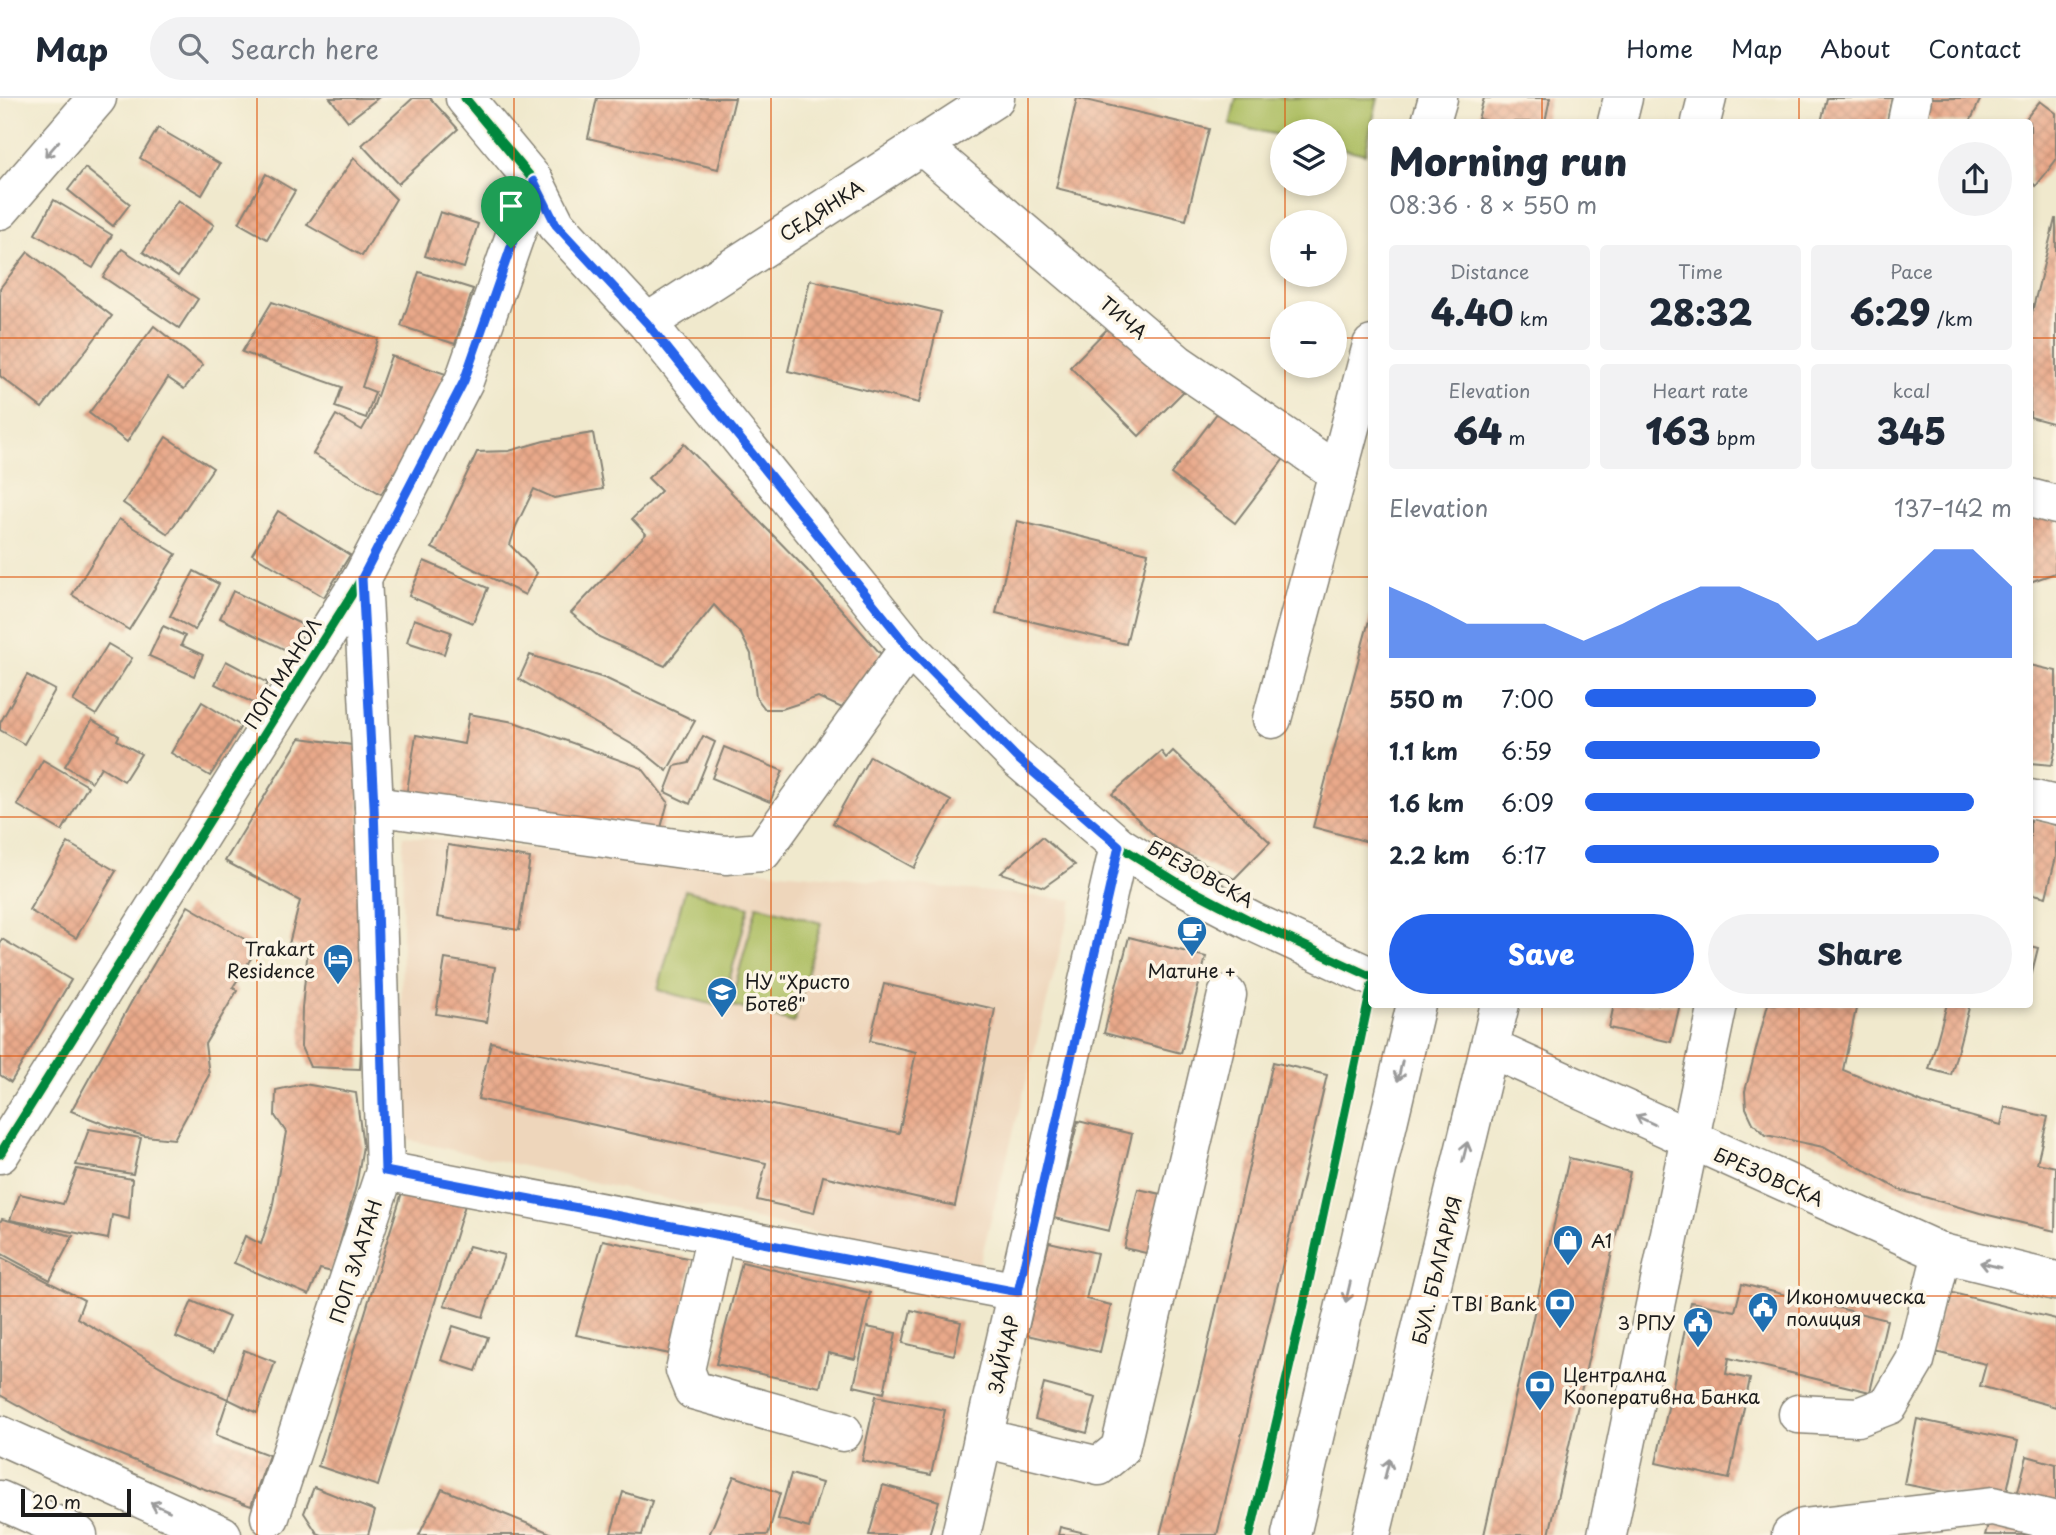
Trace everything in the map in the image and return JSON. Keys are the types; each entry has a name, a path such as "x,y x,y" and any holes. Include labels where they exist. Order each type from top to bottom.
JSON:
{"street":[{"path":"0,210 97,98"},
{"name":"СЕДЯНКА","path":"647,323 995,98"},
{"path":"1433,119 1438,98"},
{"path":"1618,119 1623,98"},
{"path":"1702,119 1707,98"},
{"path":"1908,119 1912,98"},
{"name":"БРЕЗОВСКА","path":"467,99 534,181 556,225 647,323 909,648 1016,757 1119,846 1180,884 1368,974"},
{"name":"ТИЧА","path":"922,145 1178,364 1338,473"},
{"name":"ПОП МАНОЛ","path":"0,1154 362,578 464,381 534,181"},
{"path":"1272,719 1368,360"},
{"path":"2033,499 2056,505"},
{"name":"ПОП ЗЛАТАН","path":"270,1517 385,1171 374,806 362,578"},
{"path":"374,806 726,855 762,852 909,648"},
{"path":"2033,800 2056,805"},
{"name":"ЗАЙЧАР","path":"961,1535 1119,846"},
{"path":"983,1438 1099,1466 1120,1449 1227,995"},
{"path":"1291,1535 1415,1008"},
{"name":"БУЛ. БЪЛГАРИЯ","path":"1371,1535 1499,1008"},
{"path":"1607,1535 1717,1008"},
{"name":"БРЕЗОВСКА","path":"1490,1048 1942,1253 2056,1282"},
{"path":"385,1171 1018,1292"},
{"path":"716,1234 685,1370 694,1390 843,1432"},
{"path":"1798,1414 1858,1417 1889,1405 1915,1361 1942,1253"},
{"path":"0,1435 222,1535"},
{"path":"0,1500 78,1535"},
{"path":"1791,1535 1803,1528 1993,1506 2056,1521"}],"shaded area":[{"name":"НУ \"Христо Ботев\"","path":"403,836 1073,900 978,1270 400,1138"}],"green space":[{"path":"1236,98 1378,98 1373,119 1368,119 1365,154 1347,150 1347,119 1270,119 1270,133 1230,125"},
{"path":"685,890 749,907 722,1007 658,990"},
{"path":"757,905 821,923 794,1023 730,1005"}],"building":[{"path":"330,98 378,98 348,121"},
{"path":"413,98 430,98 458,129 398,184 362,145"},
{"path":"597,98 735,98 718,169 588,138"},
{"path":"1077,98 1209,129 1186,220 1056,188"},
{"path":"1484,98 1550,98 1546,119 1478,119"},
{"path":"1827,98 1892,98 1888,119 1822,119"},
{"path":"1922,98 1981,98 1971,119 1930,119 1915,112"},
{"path":"2040,101 2056,113 2056,160 2036,186 2033,184 2033,119 2025,119"},
{"path":"158,128 220,164 202,195 140,158"},
{"path":"354,158 396,199 362,256 307,225"},
{"path":"85,168 130,204 113,226 68,190"},
{"path":"266,174 295,191 267,239 239,223"},
{"path":"54,200 112,235 93,268 35,234"},
{"path":"178,200 214,225 178,276 143,252"},
{"path":"440,212 478,224 464,268 425,256"},
{"path":"2056,219 2056,424 2033,418 2033,308"},
{"path":"122,249 198,299 179,328 103,277"},
{"path":"28,252 112,316 42,408 0,376 0,288"},
{"path":"419,272 473,289 455,344 401,326"},
{"path":"810,280 941,312 919,403 788,371"},
{"path":"272,302 378,339 362,387 375,392 366,418 335,407 342,387 242,352"},
{"path":"1117,319 1186,389 1139,436 1070,367"},
{"path":"154,326 203,365 184,389 168,378 127,442 89,413"},
{"path":"391,356 446,374 422,429 381,494 313,454 336,415 362,430 370,416"},
{"path":"1224,404 1289,452 1235,523 1171,474"},
{"path":"593,433 603,489 554,498 534,489 516,526 510,545 537,573 525,595 432,548 477,452 509,451 544,441"},
{"path":"166,437 213,468 168,534 123,503"},
{"path":"684,444 807,570 887,661 853,713 818,697 782,709 765,709 756,697 751,654 741,634 714,605 665,666 599,637 571,613 646,534 632,519 661,491 648,478"},
{"path":"278,511 350,555 324,597 252,554"},
{"path":"2033,511 2056,516 2055,573 2033,581"},
{"path":"119,519 176,554 129,630 72,595"},
{"path":"1017,521 1148,553 1126,644 996,613"},
{"path":"424,561 488,588 473,623 409,596"},
{"path":"194,571 219,584 195,630 170,616"},
{"path":"233,591 303,625 290,652 220,618"},
{"path":"414,619 451,632 444,654 407,642"},
{"path":"1368,624 1368,842 1313,827"},
{"path":"163,626 185,636 181,645 203,655 194,676 149,656"},
{"path":"108,644 132,658 96,715 73,701"},
{"path":"530,655 607,679 695,721 667,771 640,749 519,679"},
{"path":"226,661 268,683 257,705 215,684"},
{"path":"2033,666 2056,671 2056,748 2052,765 2033,763"},
{"path":"27,675 55,690 24,744 0,730 0,723"},
{"path":"202,702 241,726 210,776 171,753"},
{"path":"469,714 514,722 642,768 668,802 659,835 407,791 416,735 464,744"},
{"path":"92,720 119,736 117,740 141,754 124,781 101,767 92,782 65,766"},
{"path":"703,736 715,742 690,804 665,792 675,766 689,763"},
{"path":"300,738 359,746 363,1012 360,1069 310,1067 301,1047 308,949 289,944 300,901 225,861"},
{"path":"724,747 783,771 770,802 712,778"},
{"path":"1161,751 1166,758 1173,751 1270,842 1234,879 1159,840 1112,794"},
{"path":"870,756 951,801 914,868 833,823"},
{"path":"43,760 88,786 62,831 17,805"},
{"path":"2033,819 2056,825 2056,857 2046,897 2033,894"},
{"path":"1042,837 1075,865 1044,887 1001,873"},
{"path":"68,843 116,871 76,938 29,910"},
{"path":"448,845 530,858 519,930 437,917"},
{"path":"188,906 258,947 233,987 237,991 205,1044 209,1075 174,1139 145,1136 71,1111 133,999"},
{"path":"1129,937 1206,957 1181,1053 1104,1033"},
{"path":"2,939 71,980 11,1082 0,1075"},
{"path":"2033,947 2038,948 2033,968"},
{"path":"445,959 495,967 487,1022 436,1014"},
{"path":"884,984 995,1009 955,1206 823,1176 814,1213 757,1200 766,1163 478,1099 491,1042 899,1133 916,1052 870,1041"},
{"path":"1613,1008 1679,1008 1671,1042 1609,1028"},
{"path":"1767,1008 1856,1008 1843,1070 1923,1103 2001,1125 2005,1107 2048,1117 2037,1163 2056,1167 2055,1231 1900,1190 1823,1147 1766,1135 1753,1123 1746,1108 1745,1091"},
{"path":"1946,1008 1969,1008 1951,1075 1929,1069"},
{"path":"1273,1062 1327,1075 1275,1297 1217,1535 1160,1535 1203,1366"},
{"path":"304,1084 356,1093 363,1146 356,1186 332,1272 320,1269 309,1295 234,1263 245,1236 261,1244 272,1209 286,1132 275,1116 276,1090"},
{"path":"1078,1121 1132,1134 1109,1231 1054,1218"},
{"path":"89,1129 141,1138 133,1174 76,1165"},
{"path":"1569,1158 1630,1172 1549,1535 1484,1535"},
{"path":"77,1169 132,1179 129,1219 112,1215 108,1239 10,1220 20,1194 63,1204"},
{"path":"404,1186 465,1205 378,1486 318,1466"},
{"path":"1138,1189 1170,1196 1155,1255 1124,1248"},
{"path":"2,1219 73,1236 50,1280 0,1253"},
{"path":"603,1240 692,1259 675,1355 576,1335"},
{"path":"1049,1242 1097,1253 1086,1299 1111,1305 1100,1352 1027,1335"},
{"path":"469,1246 504,1255 483,1317 444,1305"},
{"path":"0,1257 84,1300 77,1318 175,1375 228,1399 216,1435 269,1455 251,1506 72,1435 0,1395"},
{"path":"742,1262 870,1293 855,1359 828,1353 820,1387 716,1364"},
{"path":"1742,1284 1887,1320 1870,1392 1729,1358 1726,1374 1750,1379 1729,1479 1656,1463 1691,1302 1735,1311"},
{"path":"1945,1291 2056,1319 2056,1407 1980,1386 1986,1364 1931,1351"},
{"path":"192,1301 229,1317 213,1353 176,1337"},
{"path":"911,1310 961,1322 954,1355 903,1343"},
{"path":"453,1326 488,1337 476,1371 441,1360"},
{"path":"867,1327 896,1333 884,1393 854,1386"},
{"path":"244,1350 275,1362 257,1413 228,1399"},
{"path":"1044,1384 1096,1398 1087,1433 1035,1419"},
{"path":"876,1396 945,1410 931,1475 862,1461"},
{"path":"1917,1419 2018,1441 2004,1504 1904,1484"},
{"path":"2027,1456 2056,1464 2056,1514 2015,1503"},
{"path":"791,1474 822,1483 809,1528 778,1519"},
{"path":"734,1476 780,1493 768,1535 709,1535"},
{"path":"883,1485 939,1501 929,1535 869,1535"},
{"path":"314,1487 375,1511 368,1535 317,1533 304,1513"},
{"path":"442,1489 514,1518 555,1535 419,1535"},
{"path":"623,1492 652,1501 642,1535 611,1533"},
{"path":"1989,1521 2034,1535 1985,1535"},
{"path":"1060,1527 1089,1534 1089,1535 1058,1535"}],"cycle path":[{"path":"465,98 534,181 556,225 647,323 909,648 1016,757 1119,846 1180,884 1253,922 1368,975"},
{"path":"0,1154 362,578 464,381 534,181"},
{"path":"1250,1535 1302,1313 1368,1004"}],"place":[{"name":"Матине +","path":"1192,958"},
{"name":"Trakart Residence","path":"338,986"},
{"name":"НУ \"Христо Ботев\"","path":"722,1019"},
{"name":"A1","path":"1568,1267"},
{"name":"TBI Bank","path":"1560,1330"},
{"name":"Икономическа полиция","path":"1763,1334"},
{"name":"3 РПУ","path":"1698,1349"},
{"name":"Централна Кооперативна Банка","path":"1540,1412"}],"route":[{"path":"534,181 556,225 647,323 909,648 1016,757 1119,846 1018,1292 385,1171 374,806 362,578 464,381 511,248 534,181"}]}
